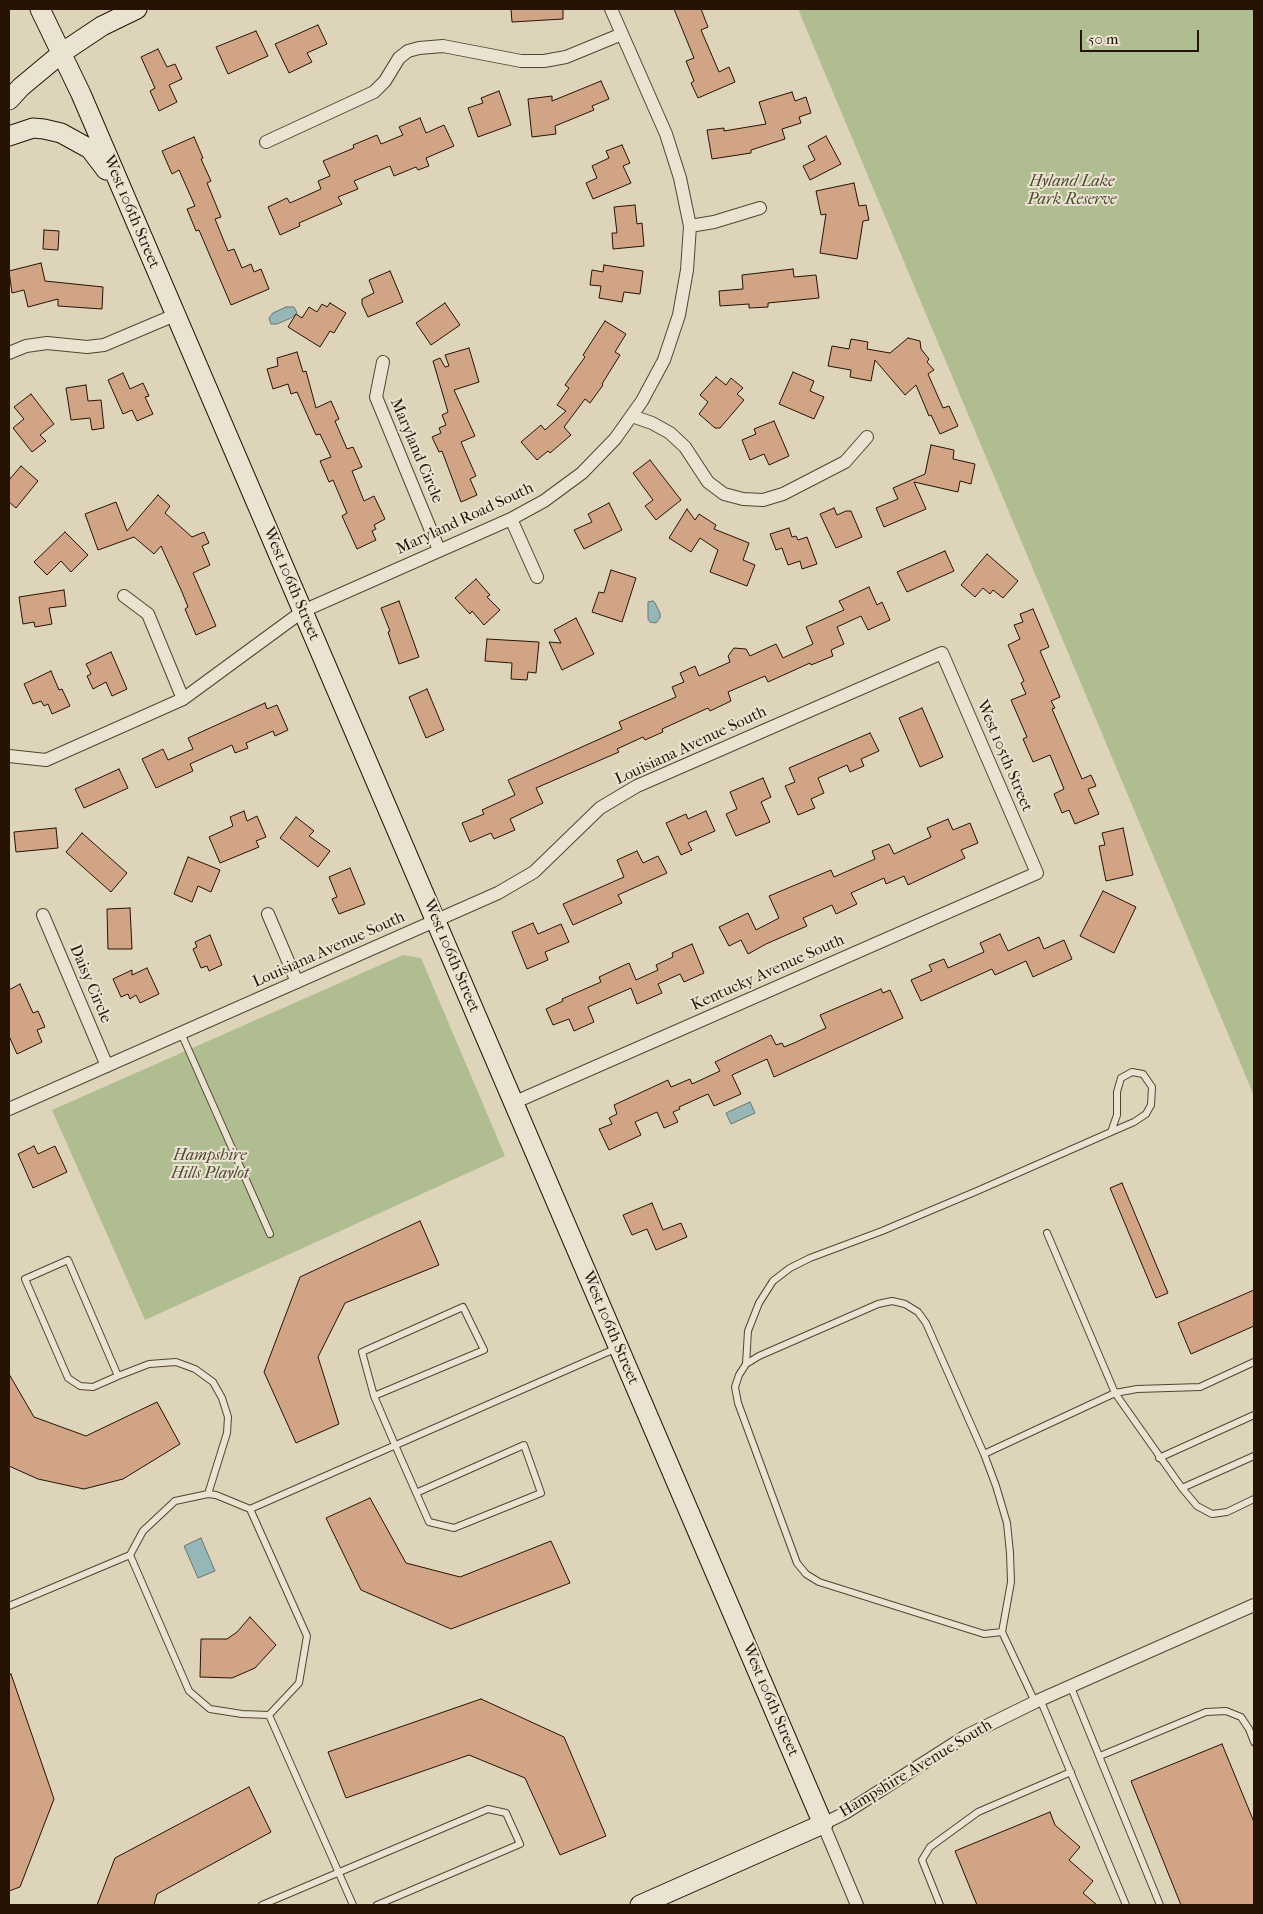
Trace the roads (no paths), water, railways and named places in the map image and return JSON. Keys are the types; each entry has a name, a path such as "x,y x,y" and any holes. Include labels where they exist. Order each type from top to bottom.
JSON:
{"street":[{"name":"West 106th Street","path":"40,9 62,52 176,315 857,1905"},
{"path":"9,100 21,87 62,52 102,26 137,9"},
{"name":"Maryland Road South","path":"9,756 46,760 183,699 302,611 511,519 544,500 582,472 615,440 642,401 664,360 679,316 687,270 690,226 680,178 666,134 611,9"},
{"path":"266,142 374,92 385,81 399,58 408,51 418,48 443,46 521,61 544,61 566,57 622,34"},
{"path":"9,136 33,128 44,128 61,133 90,150 120,188"},
{"path":"690,226 714,222 760,208"},
{"path":"9,353 26,346 47,343 87,347 104,346 176,315"},
{"name":"Maryland Circle","path":"383,362 376,397 440,550"},
{"path":"632,416 652,423 670,434 685,447 708,482 724,494 744,499 763,500 783,494 845,462 867,437"},
{"path":"511,519 537,577"},
{"path":"124,596 148,614 183,699"},
{"name":"Louisiana Avenue South","path":"9,1109 498,893 534,872 600,808 637,786 942,652"},
{"name":"West 105th Street","path":"942,652 1037,873"},
{"name":"Kentucky Avenue South","path":"513,1103 1037,873"},
{"path":"268,914 297,982"},
{"name":"Daisy Circle","path":"42,915 107,1066"},
{"name":"Hampshire Avenue South","path":"640,1905 845,1813 966,1736 1037,1700 1250,1606"}],"lane":[{"path":"181,1033 270,1234"},
{"path":"746,1364 748,1331 759,1303 773,1281 790,1268 810,1258 882,1231 978,1191 1112,1132 1140,1118 1146,1114 1153,1096 1152,1087 1143,1074 1132,1072 1121,1078 1117,1092 1117,1115 1112,1132"},
{"path":"1047,1233 1115,1394 1182,1488 1197,1506 1212,1514 1227,1512 1254,1499"},
{"path":"118,1376 68,1260 25,1279 68,1378 80,1386 93,1387 148,1364 176,1362 195,1369 213,1382 222,1398 228,1417 226,1433 208,1494"},
{"path":"1002,1632 984,1634 819,1582 806,1574 798,1563 738,1403 735,1387 739,1375 746,1364 759,1356 878,1304 892,1302 905,1304 918,1312 926,1323 984,1454 1007,1522 1011,1582 1002,1632 1072,1772 1126,1905"},
{"path":"374,1396 484,1350 463,1306 362,1352 374,1396 395,1445 416,1493 429,1522 454,1528 541,1493 524,1445 416,1493"},
{"path":"250,1509 618,1348"},
{"path":"984,1454 1115,1394 1137,1389 1200,1387 1254,1362"},
{"path":"1159,1458 1254,1415"},
{"path":"1182,1488 1254,1456"},
{"path":"9,1606 130,1555 143,1531 174,1501 216,1494 250,1509 307,1636 299,1683 269,1715 242,1714 210,1709 188,1691 130,1555"},
{"path":"1070,1686 1160,1905"},
{"path":"1100,1756 1206,1712 1226,1711 1241,1718 1254,1742"},
{"path":"269,1715 353,1905"},
{"path":"940,1905 922,1860 930,1847 978,1812 1072,1772"},
{"path":"262,1905 488,1809 506,1813 520,1844 377,1905"}],"water":[{"path":"286,307 294,307 297,313 277,324 271,324 269,318 273,313"},
{"path":"653,601 660,613 660,618 656,623 650,622 648,619 648,602"},
{"path":"750,1102 755,1113 731,1124 726,1113"},
{"path":"201,1538 215,1571 198,1578 184,1546"}],"park label":[{"name":"Hyland Lake Park Reserve","path":"1072,191"},
{"name":"Hampshire Hills Playlot","path":"210,1165"}]}
